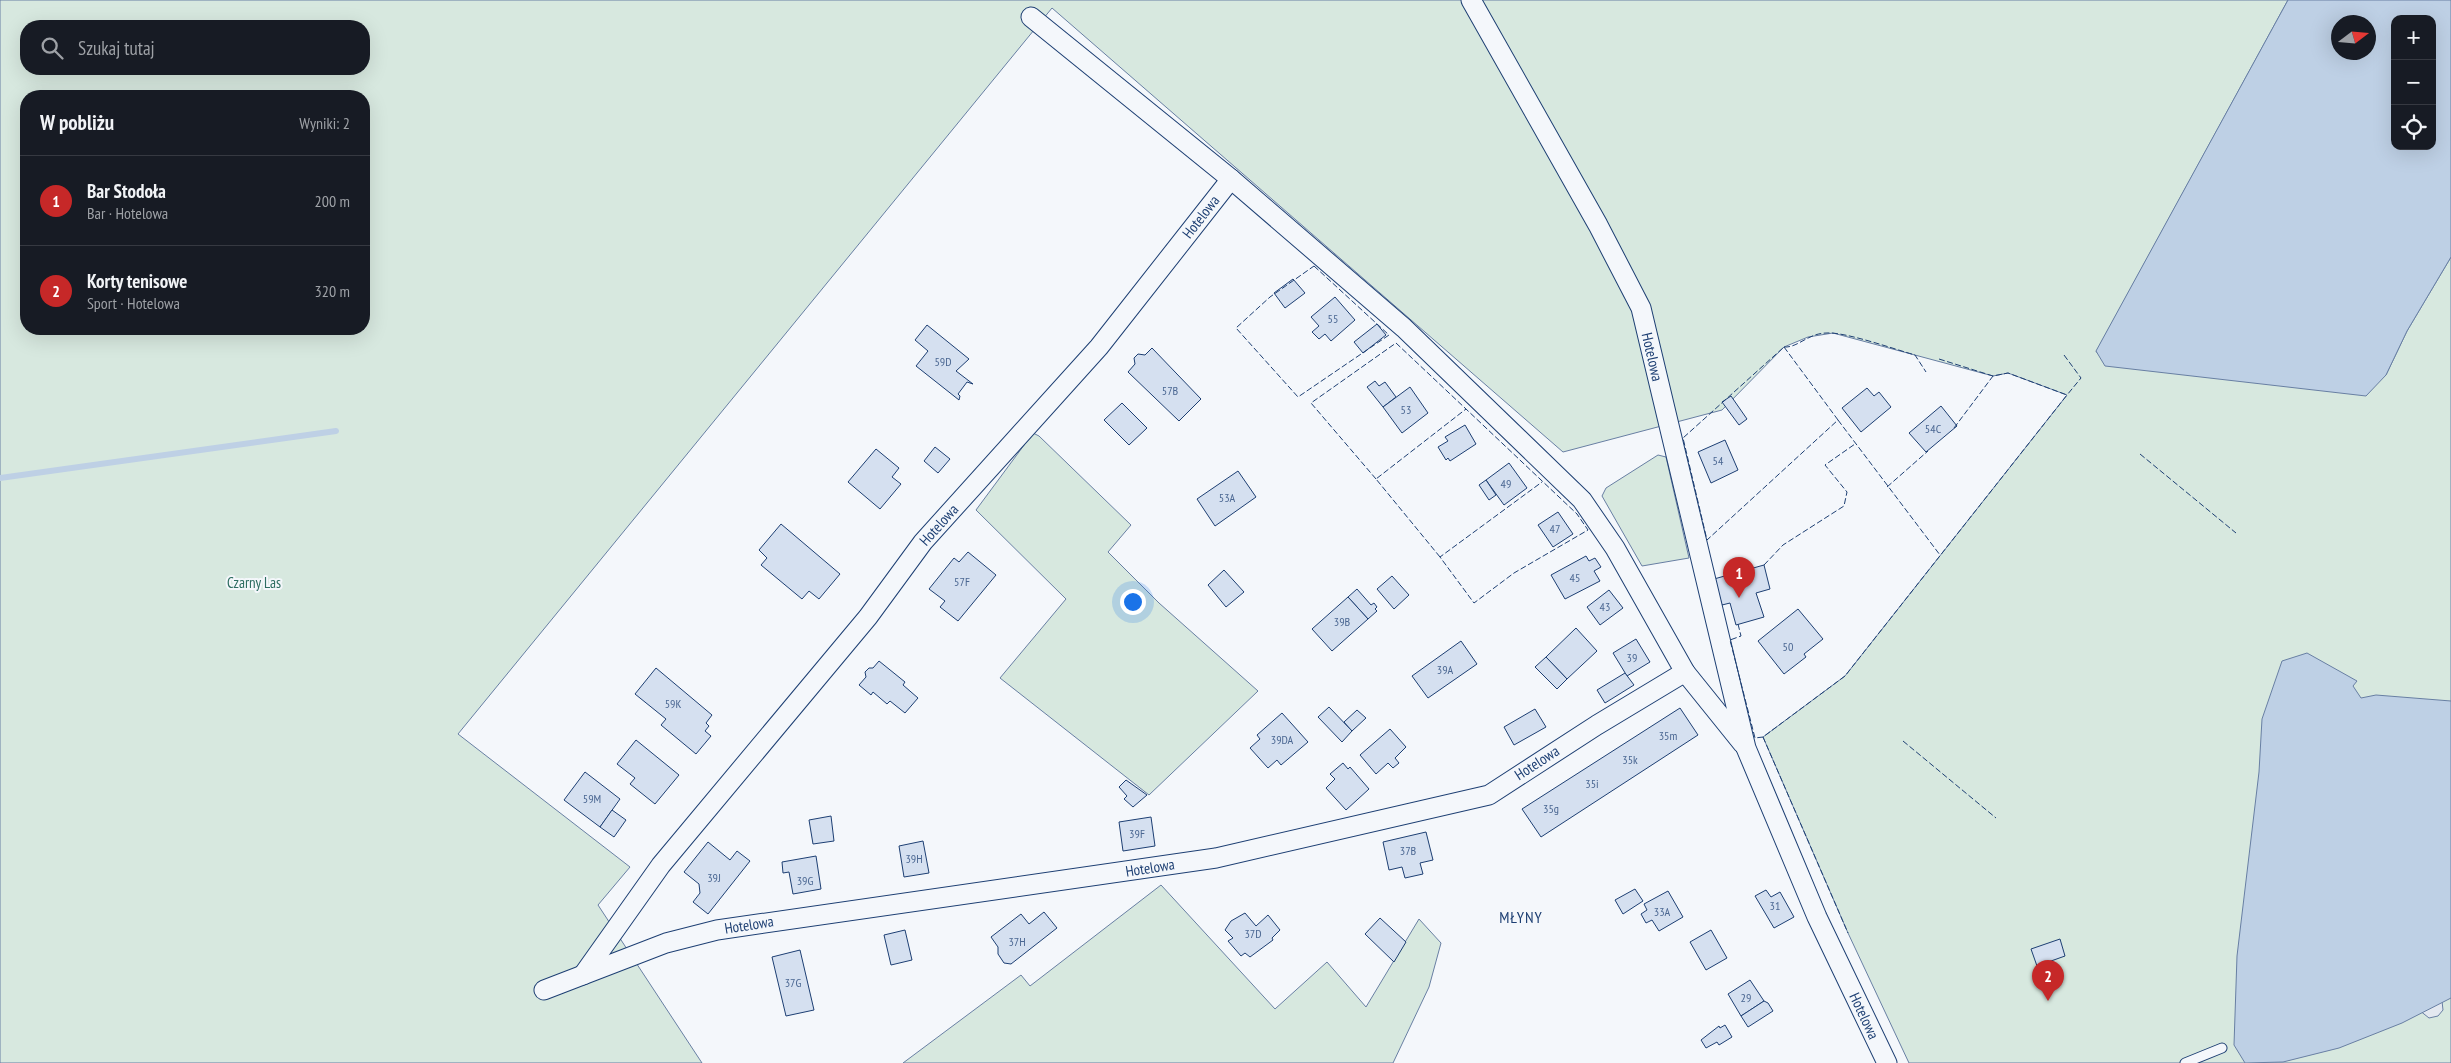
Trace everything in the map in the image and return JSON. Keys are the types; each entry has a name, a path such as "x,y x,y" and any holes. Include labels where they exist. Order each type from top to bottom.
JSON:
{"street":[{"name":"Hotelowa","path":"1471,0 1598,225 1641,308 1746,748 1817,916 1887,1063"},
{"name":"Hotelowa","path":"1031,17 1231,180 1404,328 1582,500 1615,548 1685,672 1746,748"},
{"name":"Hotelowa","path":"584,975 661,865 868,617 923,542 1099,347 1231,180"},
{"name":"Hotelowa","path":"544,990 666,943 717,930 1216,858 1489,795 1596,725 1685,672"}],"lane":[{"path":"2185,1063 2222,1048"}],"green space":[{"name":"Czarny Las","path":"0,0 2288,0 2096,352 2386,375 2407,331 2451,257 2451,1063 1909,1063 1848,933 1763,737 1845,676 2067,395 2008,373 1993,376 1833,333 1808,337 1784,347 1722,410 1563,452 1052,8 458,734 630,867 598,905 702,1063 0,1063"},
{"path":"1033,433 1039,436 1131,525 1108,552 1159,603 1258,691 1149,795 1000,678 1066,599 976,510"},
{"path":"1658,455 1666,457 1689,558 1642,566 1602,496 1606,488"},
{"path":"1161,885 1275,1009 1327,962 1366,1007 1419,919 1441,943 1429,987 1393,1063 903,1063 1021,975 1030,986"}],"shaded area":[{"path":"2442,1001 2443,1010 2438,1016 2429,1018 2419,1010"}],"water":[{"path":"2288,0 2451,0 2451,257 2407,331 2386,375 2366,396 2105,366 2096,351"},
{"path":"2307,653 2357,681 2353,686 2361,698 2376,695 2451,701 2451,998 2402,1023 2339,1048 2283,1062 2245,1063 2234,1045 2237,956 2259,772 2262,719 2282,661"}],"building":[{"path":"1293,279 1305,293 1285,308 1274,293"},
{"path":"1335,297 1355,320 1331,341 1325,334 1319,339 1312,332 1319,326 1311,317"},
{"path":"1377,324 1386,335 1363,353 1354,342"},
{"path":"927,325 969,359 956,371 973,384 967,382 958,394 960,396 959,400 916,366 928,351 915,340"},
{"path":"1152,348 1201,399 1179,421 1128,372 1135,364 1134,358 1138,354 1145,355"},
{"path":"1375,381 1379,386 1385,382 1396,397 1383,407 1367,387"},
{"path":"1410,387 1428,413 1402,433 1383,407"},
{"path":"1867,388 1874,396 1879,392 1891,407 1861,432 1842,408"},
{"path":"1731,396 1747,419 1739,425 1722,402"},
{"path":"1122,403 1147,428 1129,445 1104,420"},
{"path":"1941,406 1957,426 1926,452 1909,433"},
{"path":"1465,425 1476,444 1450,461 1448,458 1446,460 1438,447 1448,441 1445,437"},
{"path":"1725,440 1738,470 1711,483 1698,452"},
{"path":"935,447 950,459 938,473 924,461"},
{"path":"876,449 899,468 892,477 901,484 880,509 848,482"},
{"path":"1509,463 1527,488 1504,505 1486,480"},
{"path":"1238,471 1256,497 1215,526 1197,499"},
{"path":"1486,480 1496,495 1489,500 1479,485"},
{"path":"1558,512 1573,534 1553,547 1538,525"},
{"path":"781,524 840,574 819,599 809,591 802,599 761,565 767,558 759,550"},
{"path":"968,552 996,575 958,621 940,607 945,601 929,589 954,558 959,562"},
{"path":"1586,556 1589,561 1595,558 1601,567 1594,571 1600,581 1565,599 1551,575"},
{"path":"1764,565 1770,589 1756,593 1764,617 1736,625 1730,603 1722,605 1714,579"},
{"path":"1224,570 1244,592 1226,607 1208,585"},
{"path":"1392,576 1409,595 1394,609 1377,589"},
{"path":"1357,589 1371,605 1374,603 1377,607 1375,609 1377,611 1368,619 1348,597"},
{"path":"1609,590 1623,608 1600,625 1587,607"},
{"path":"1348,597 1368,619 1332,651 1312,629"},
{"path":"1798,609 1823,639 1804,654 1806,657 1784,674 1758,641"},
{"path":"1576,628 1597,651 1567,679 1546,657"},
{"path":"1636,639 1650,662 1627,676 1613,653"},
{"path":"1461,641 1477,664 1428,698 1412,676"},
{"path":"1546,657 1567,679 1557,689 1535,667"},
{"path":"879,661 905,682 903,685 918,698 905,713 890,701 887,704 873,692 871,695 859,685 866,677 865,672 869,668 873,668"},
{"path":"656,668 712,715 706,723 709,726 705,731 711,736 696,754 661,725 666,719 635,694"},
{"path":"1625,673 1634,685 1605,703 1597,690"},
{"path":"1329,707 1352,731 1342,742 1318,717"},
{"path":"1680,708 1698,735 1541,837 1522,809"},
{"path":"1535,709 1546,727 1514,745 1504,727"},
{"path":"1357,710 1366,718 1352,731 1344,722"},
{"path":"1282,713 1308,742 1281,765 1277,760 1268,768 1250,748 1260,739 1257,735"},
{"path":"1390,729 1406,747 1395,758 1399,763 1393,768 1388,763 1376,774 1360,755"},
{"path":"636,740 679,775 655,804 630,784 635,778 617,764"},
{"path":"1343,763 1348,769 1350,767 1369,789 1346,810 1326,788 1335,779 1330,774"},
{"path":"585,772 620,799 600,827 564,800"},
{"path":"1126,780 1147,795 1133,807 1124,799 1127,796 1119,787"},
{"path":"612,810 626,820 614,837 600,827"},
{"path":"831,816 834,841 813,844 809,820"},
{"path":"1151,817 1155,846 1123,851 1119,822"},
{"path":"1426,832 1433,860 1420,863 1423,874 1405,878 1402,867 1389,870 1383,842"},
{"path":"923,841 929,873 904,877 899,846"},
{"path":"708,842 730,860 737,851 750,861 708,914 693,902 700,893 699,884 684,872"},
{"path":"816,856 821,889 793,894 789,872 783,873 782,862"},
{"path":"1635,889 1643,901 1623,914 1615,900"},
{"path":"1766,890 1771,897 1780,892 1794,917 1774,928 1755,896"},
{"path":"1668,891 1683,917 1659,931 1652,920 1646,923 1641,914 1647,910 1644,904"},
{"path":"1044,912 1057,928 1011,964 1004,963 998,954 998,947 991,937 1021,914 1029,924"},
{"path":"1245,913 1256,926 1268,915 1280,930 1272,938 1273,940 1250,957 1245,953 1241,956 1228,941 1233,938 1225,930 1231,921"},
{"path":"1380,918 1406,942 1394,962 1365,934"},
{"path":"905,930 912,960 891,965 884,935"},
{"path":"1711,930 1727,958 1706,970 1690,942"},
{"path":"2060,939 2065,956 2037,966 2031,949"},
{"path":"800,950 814,1010 786,1016 772,957"},
{"path":"1750,980 1764,1001 1741,1016 1728,994"},
{"path":"1764,1001 1768,1003 1773,1011 1748,1027 1741,1016"},
{"path":"1725,1025 1732,1037 1719,1045 1717,1042 1706,1048 1701,1040 1719,1026 1720,1028"}],"waterway":[{"path":"0,478 336,431"}],"fence":[{"path":"1314,266 1389,335 1298,397 1236,328 1270,297 1314,266"},
{"path":"1784,347 1789,347 1814,335 1835,333 1870,341 1915,355 1926,372"},
{"path":"1376,479 1311,403 1396,343 1466,409"},
{"path":"1784,347 1838,420 1707,540 1683,438 1784,347"},
{"path":"2064,355 2081,378 2067,395"},
{"path":"1738,624 1741,636 1730,640 1755,738 1763,737 1845,676 2067,395 2008,373 1993,376 1939,359"},
{"path":"1954,428 1993,376"},
{"path":"1440,557 1376,479 1466,409 1577,514 1588,530 1514,573 1474,603 1440,557 1542,482"},
{"path":"1838,420 1940,555"},
{"path":"1764,565 1783,545 1844,506 1847,492 1825,465 1855,444"},
{"path":"1887,487 1928,451"},
{"path":"2140,454 2236,533"},
{"path":"1763,737 1848,933"},
{"path":"1903,741 1996,818"}],"place":[{"name":"Bar Stodoła","path":"1739,598"},
{"name":"Korty tenisowe","path":"2048,1001"}],"district":[{"name":"MŁYNY","path":"1521,917"}]}
